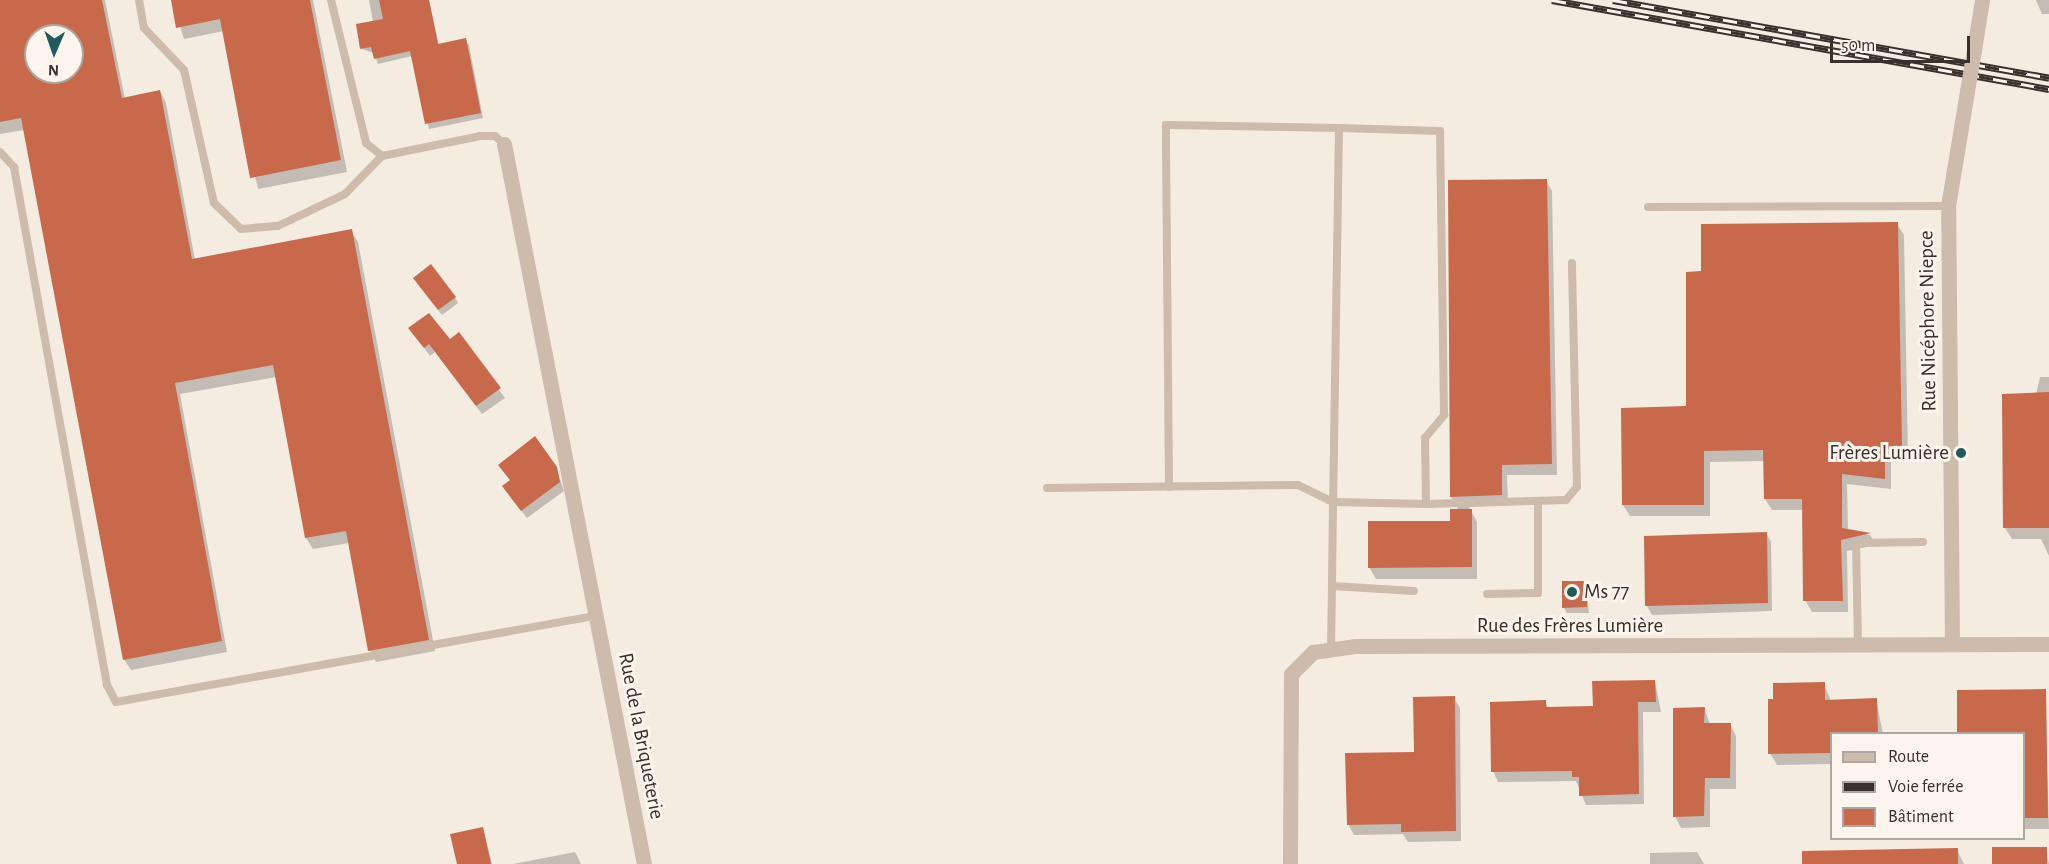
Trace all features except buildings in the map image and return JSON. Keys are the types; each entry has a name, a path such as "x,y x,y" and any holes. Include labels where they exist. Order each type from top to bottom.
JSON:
{"street":[{"name":"Rue Nicéphore Niepce","path":"1952,644 1948,206 1982,0"},
{"name":"Rue de la Briqueterie","path":"504,144 598,616 644,864"},
{"name":"Rue des Frères Lumière","path":"1290,864 1291,674 1313,652 1331,649 2049,644"}],"lane":[{"path":"139,0 144,28 184,70 214,203 227,221 241,230 279,226 345,194 382,156 480,136 495,136 504,144"},
{"path":"331,0 366,143 382,156"},
{"path":"1169,487 1166,125 1440,131 1444,415 1425,438 1426,504"},
{"path":"1331,649 1339,128"},
{"path":"0,152 14,167 107,685 116,702 598,616"},
{"path":"1648,207 1948,206"},
{"path":"1047,488 1298,485 1334,502 1426,504 1566,500 1577,487 1572,263"},
{"path":"1486,594 1538,593 1538,501"},
{"path":"1858,646 1856,543 1923,542"},
{"path":"1332,586 1414,591"}],"railway":[{"path":"1552,0 2049,89"},
{"path":"1613,0 2049,78"}],"place":[{"name":"Frères Lumière","path":"1961,453"},
{"name":"Ms 77","path":"1572,592"}]}
